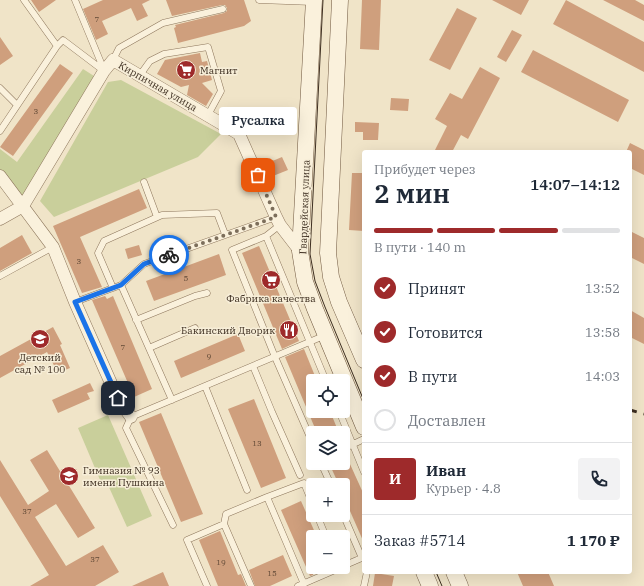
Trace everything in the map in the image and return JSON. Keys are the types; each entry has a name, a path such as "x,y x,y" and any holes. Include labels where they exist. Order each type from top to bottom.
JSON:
{"main road":[{"path":"340,0 328,253 331,277 339,302 362,355"},
{"name":"Гвардейская улица","path":"307,1 300,251 305,282 315,310 362,422"},
{"path":"425,574 430,586"},
{"path":"455,574 460,586"}],"street":[{"name":"Кирпичная улица","path":"0,219 23,206 104,71 113,60 239,134 278,221 300,251"},
{"path":"0,176 6,188 23,206 53,247 116,400 131,417"}],"lane":[{"path":"24,0 57,46"},
{"path":"74,0 104,71"},
{"path":"259,0 307,1"},
{"path":"113,60 119,48 163,23 223,9"},
{"path":"0,130 57,46 64,40 104,71"},
{"path":"140,75 150,61 164,54 208,47 221,91 208,115"},
{"path":"0,88 17,105"},
{"path":"144,182 157,217"},
{"path":"114,288 98,253 104,241 162,215 217,213 225,234"},
{"path":"75,302 121,285 144,264 225,234 278,221"},
{"path":"278,221 266,236 232,250 275,357 306,428"},
{"path":"266,236 323,374"},
{"path":"0,276 53,247"},
{"path":"121,285 172,400"},
{"path":"136,320 195,296 207,293"},
{"path":"149,348 195,328"},
{"path":"173,525 126,428 131,417 326,336"},
{"path":"253,366 300,475"},
{"path":"205,386 248,490"},
{"path":"342,418 362,467"},
{"path":"350,446 362,440"},
{"path":"251,586 224,524 226,514 267,496 304,483 306,488"},
{"path":"267,496 301,585 325,574"},
{"path":"347,522 362,556"},
{"path":"207,586 187,540 224,524"},
{"path":"350,563 362,558"},
{"path":"364,586 367,574"}],"green space":[{"path":"83,69 94,76 20,200 0,173 0,149 17,162"},
{"path":"121,80 221,134 198,157 54,217 40,201 108,82"},
{"path":"108,415 152,516 127,527 108,485 103,487 78,428"}],"building":[{"path":"31,0 56,0 39,12"},
{"path":"103,0 150,0 142,4 148,16 137,21 131,8 102,21 108,34 96,40 83,9"},
{"path":"166,0 244,0 251,21 244,26 178,43 174,28 176,27 175,25 224,13 227,11 227,8 225,5 222,5 172,16"},
{"path":"362,0 381,0 379,50 360,49"},
{"path":"492,0 529,0 521,15"},
{"path":"566,0 644,42 644,72 553,24"},
{"path":"603,0 635,0 644,5 644,21"},
{"path":"457,8 477,18 450,70 429,60"},
{"path":"512,30 522,35 506,62 497,57"},
{"path":"0,37 13,56 0,65"},
{"path":"533,50 629,100 618,122 521,72"},
{"path":"200,53 202,62 207,61 212,80 202,83 213,94 206,106 187,95 189,85 181,87 157,74 165,60"},
{"path":"60,64 73,73 13,156 0,147"},
{"path":"480,67 500,78 468,139 461,135 453,150 435,150 447,126 435,119 450,93 462,99"},
{"path":"391,98 409,99 408,111 390,110"},
{"path":"355,122 379,123 378,140 363,140 363,132 355,132"},
{"path":"630,143 644,150 644,175 632,169 632,150 627,150"},
{"path":"282,157 288,170 268,178 263,165"},
{"path":"352,173 362,173 362,231 349,230"},
{"path":"139,189 147,208 80,237 102,287 82,293 53,226"},
{"path":"632,232 644,238 644,264 632,258"},
{"path":"22,235 32,253 0,271 0,248"},
{"path":"139,245 142,255 128,259 125,249"},
{"path":"259,246 299,341 282,349 242,253"},
{"path":"219,254 226,275 154,301 146,281"},
{"path":"105,296 107,299 113,296 152,389 134,397 92,300"},
{"path":"632,311 644,318 644,344 632,338"},
{"path":"53,327 62,344 60,345 70,368 58,373 47,352 0,378 0,356"},
{"path":"238,334 245,351 181,378 174,361"},
{"path":"304,349 314,374 306,374 306,407 285,357"},
{"path":"90,383 94,391 87,393 90,399 58,413 52,400"},
{"path":"254,399 286,478 261,488 228,409"},
{"path":"161,413 203,514 181,522 139,422"},
{"path":"311,418 333,418 336,426 314,426"},
{"path":"47,450 95,528 78,538 56,504 35,517 66,566 103,545 119,572 95,586 30,586 49,575 0,496 0,460 28,505 49,491 30,460"},
{"path":"350,464 362,491 362,538 350,511 350,478 336,478 332,470 350,470"},
{"path":"301,501 306,512 306,522 310,522 314,530 306,530 306,567 281,510"},
{"path":"220,531 238,575 241,574 246,586 218,586 199,540"},
{"path":"283,555 292,576 270,586 255,586 249,570"},
{"path":"163,572 169,586 132,586"},
{"path":"375,574 394,576 392,586 373,586"},
{"path":"518,574 549,574 554,586 523,586"}],"tram line":[{"path":"323,0 310,254 315,281 362,396"},
{"path":"437,574 442,586"}],"railway":[{"path":"632,411 644,414"}],"way so far":[{"path":"169,255 261,221 276,217 258,175"}],"place":[{"name":"Магнит","path":"186,70"},
{"name":"Русалка","path":"258,175"},
{"name":"Фабрика качества","path":"271,280"},
{"name":"Бакинский Дворик","path":"289,330"},
{"name":"Детский сад № 100","path":"40,339"},
{"name":"Гимназия № 93 имени Пушкина","path":"69,476"}],"route":[{"path":"118,398 75,302 121,285 144,264 169,255"}]}
